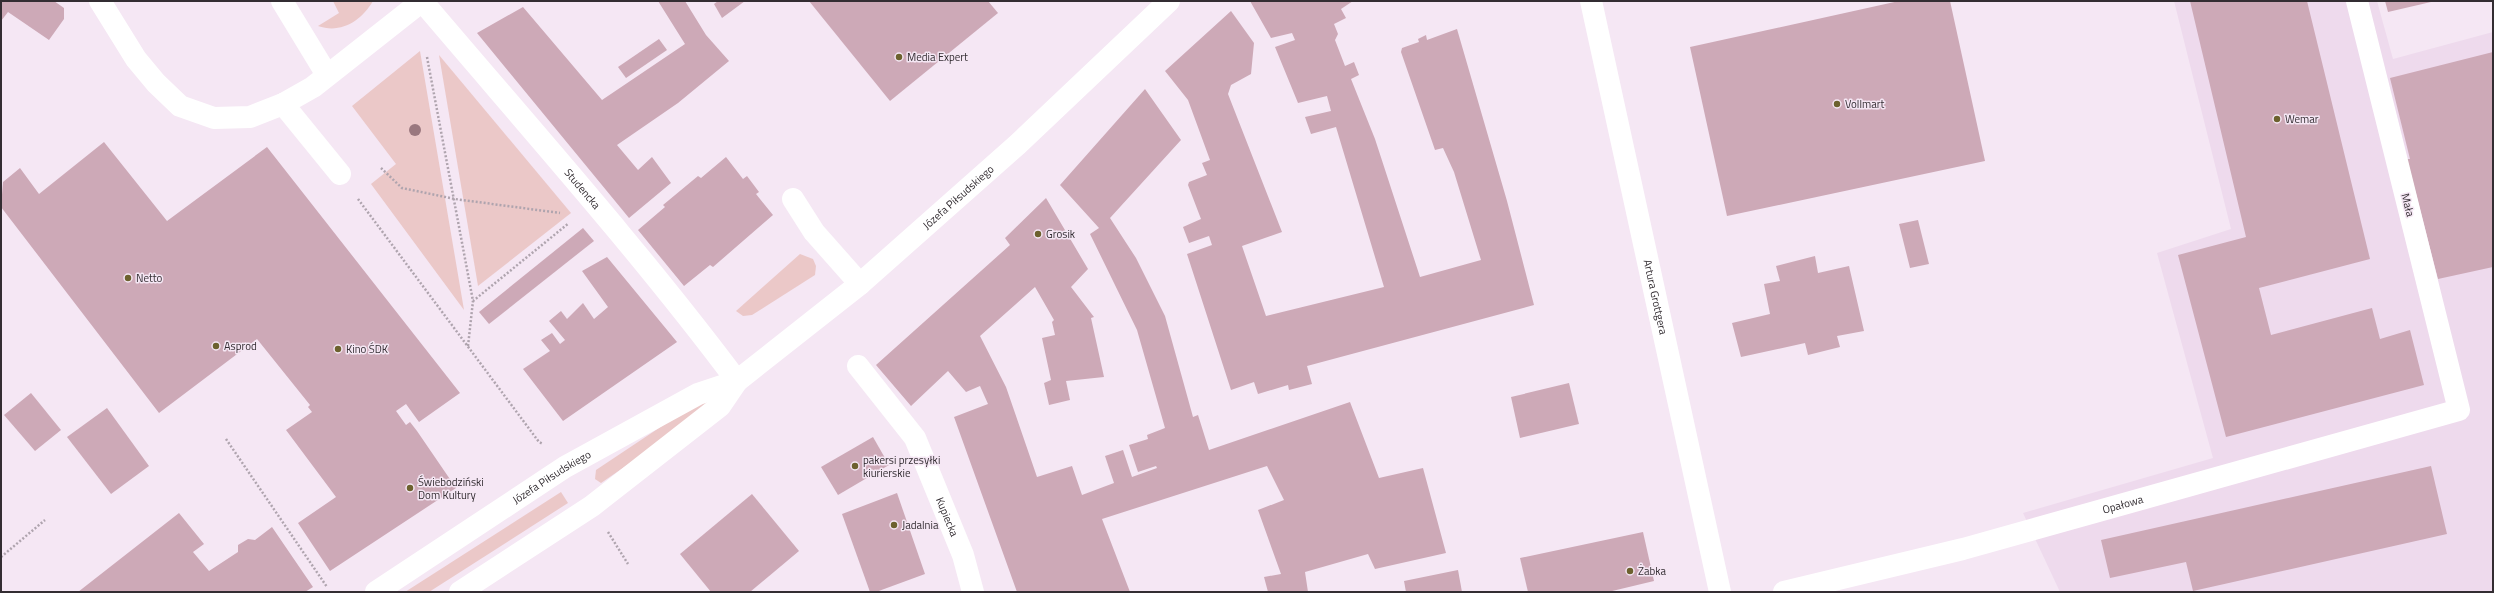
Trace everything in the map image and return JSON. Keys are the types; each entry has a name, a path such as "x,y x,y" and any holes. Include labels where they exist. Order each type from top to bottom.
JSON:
{"street":[{"path":"100,1 136,59 156,83 180,106 214,118 250,117 283,104 313,87 422,1"},
{"path":"282,1 327,75"},
{"name":"Studencka","path":"422,1 586,210 701,333 737,382"},
{"name":"Józefa Piłsudskiego","path":"460,592 592,506 720,406 737,382 860,284 1017,145 1169,1"},
{"name":"Artura Grottgera","path":"1591,1 1720,592"},
{"name":"Mała","path":"2356,1 2459,410"},
{"path":"283,104 340,174"},
{"path":"794,199 814,232 860,284"},
{"name":"Kupiecka","path":"858,366 915,438 963,555 973,592"},
{"name":"Józefa Piłsudskiego","path":"376,592 565,467 698,394 737,382"},
{"name":"Opałowa","path":"1784,592 1963,549 2459,410"}],"path":[{"path":"425,51 455,199 473,302 468,346"},
{"path":"381,168 402,188 455,199 547,210 586,210"},
{"path":"340,174 539,442 555,451 565,467"},
{"path":"473,302 586,210"},
{"path":"226,439 327,587"},
{"path":"592,506 628,564"},
{"path":"1,557 45,520"}],"shaded area":[{"path":"333,1 373,1 363,14 350,24 335,28 318,26 339,13"},
{"path":"2174,1 2377,1 2393,59 2493,32 2493,592 2060,592 2023,513 2213,458 2157,253 2231,229"},
{"path":"420,51 464,310 371,184 396,164 352,106"},
{"path":"439,55 571,213 478,286"},
{"path":"800,254 813,259 816,266 815,275 752,315 743,316 736,311"},
{"path":"710,394 716,404 601,483 595,479 596,470"},
{"path":"561,492 568,503 429,592 405,592"}],"building":[{"path":"1,1 54,1 64,8 64,19 49,40 8,12 1,21"},
{"path":"658,1 685,1 706,35 729,61 678,103 617,145 638,170 652,157 671,183 629,218 477,33 523,7 602,100 685,44"},
{"path":"718,1 745,1 722,18 714,4"},
{"name":"Media Expert","path":"809,1 988,1 998,13 890,101"},
{"path":"1250,1 1353,1 1341,9 1346,18 1334,24 1338,34 1335,40 1345,66 1354,62 1359,75 1351,79 1375,139 1420,277 1481,260 1454,172 1443,148 1435,150 1401,52 1402,48 1419,42 1418,39 1426,35 1427,40 1457,29 1507,201 1534,305 1307,366 1312,384 1289,390 1288,385 1258,394 1254,382 1231,390 1187,254 1212,245 1209,236 1189,243 1183,227 1201,219 1188,185 1189,182 1207,175 1202,163 1210,160 1188,100 1165,71 1231,11 1254,43 1251,74 1231,85 1228,94 1282,232 1242,246 1266,316 1384,287 1336,127 1311,134 1305,117 1331,111 1327,96 1298,103 1275,47 1295,40 1292,33 1271,38"},
{"name":"Vollmart","path":"1899,1 1950,1 1985,161 1727,216 1690,47"},
{"path":"2190,1 2307,1 2370,259 2259,288 2271,335 2372,308 2380,339 2410,330 2424,385 2226,437 2178,255 2246,237"},
{"path":"2385,1 2431,1 2431,2 2388,12"},
{"path":"659,39 667,50 626,78 618,67"},
{"path":"2493,52 2493,267 2438,279 2407,159 2410,159 2390,78"},
{"path":"1145,89 1181,140 1110,218 1136,258 1165,316 1193,417 1198,415 1209,450 1350,402 1379,478 1423,468 1446,553 1375,569 1368,554 1305,572 1308,592 1268,592 1264,577 1281,574 1258,510 1284,500 1267,466 1102,519 1130,592 1017,592 954,417 988,404 980,386 966,392 948,371 911,406 876,365 1010,245 1005,238 1046,198 1088,269 1071,287 1094,317 1091,318 1104,377 1066,381 1070,400 1049,405 1044,383 1051,380 1042,338 1055,335 1052,322 1054,320 1035,287 980,336 1006,387 1037,477 1072,466 1082,495 1114,483 1105,456 1123,450 1132,477 1157,468 1156,466 1138,472 1129,445 1148,439 1147,435 1165,428 1137,330 1090,234 1099,228 1060,185"},
{"path":"104,142 167,221 267,147 460,393 419,422 406,404 396,411 406,425 410,422 456,488 330,571 298,523 336,497 286,430 312,412 308,407 310,405 257,339 159,413 1,207 3,182 20,168 39,194"},
{"path":"726,157 743,179 747,176 759,192 756,194 773,215 713,267 710,265 684,286 638,230 665,207 663,205 698,176 701,178"},
{"path":"1918,220 1929,264 1910,268 1899,224"},
{"path":"583,228 594,241 489,324 479,312"},
{"path":"1815,256 1818,273 1849,266 1864,331 1837,336 1840,347 1808,355 1805,343 1741,357 1732,323 1770,314 1764,284 1780,281 1776,266"},
{"path":"607,257 677,342 563,421 523,369 550,351 541,340 552,333 560,344 565,340 549,321 561,311 567,319 583,303 594,319 608,307 582,271"},
{"path":"1569,383 1579,424 1520,438 1511,397"},
{"path":"31,393 61,430 35,451 4,415"},
{"path":"107,408 149,466 111,494 67,437"},
{"name":"pakersi przesyłki kiurierskie","path":"873,437 889,465 838,495 821,467"},
{"path":"2431,466 2447,534 2193,591 2186,562 2110,578 2101,540"},
{"path":"897,493 925,574 876,592 870,592 842,514"},
{"path":"752,494 799,551 750,592 711,592 680,554"},
{"path":"179,513 204,544 193,552 209,571 238,552 238,545 248,539 255,540 272,527 313,587 305,592 78,592"},
{"path":"1643,532 1654,581 1608,592 1528,592 1520,558"},
{"path":"1458,570 1462,592 1406,592 1404,581"}],"place":[{"name":"Media Expert","path":"899,57"},
{"name":"Vollmart","path":"1837,104"},
{"name":"Wemar","path":"2277,119"},
{"name":"Grosik","path":"1038,234"},
{"name":"Netto","path":"128,278"},
{"name":"Asprod","path":"216,346"},
{"name":"Kino ŚDK","path":"338,349"},
{"name":"pakersi przesyłki kiurierskie","path":"855,466"},
{"name":"Świebodziński Dom Kultury","path":"410,488"},
{"name":"Jadalnia","path":"894,525"},
{"name":"Żabka","path":"1630,571"}]}
